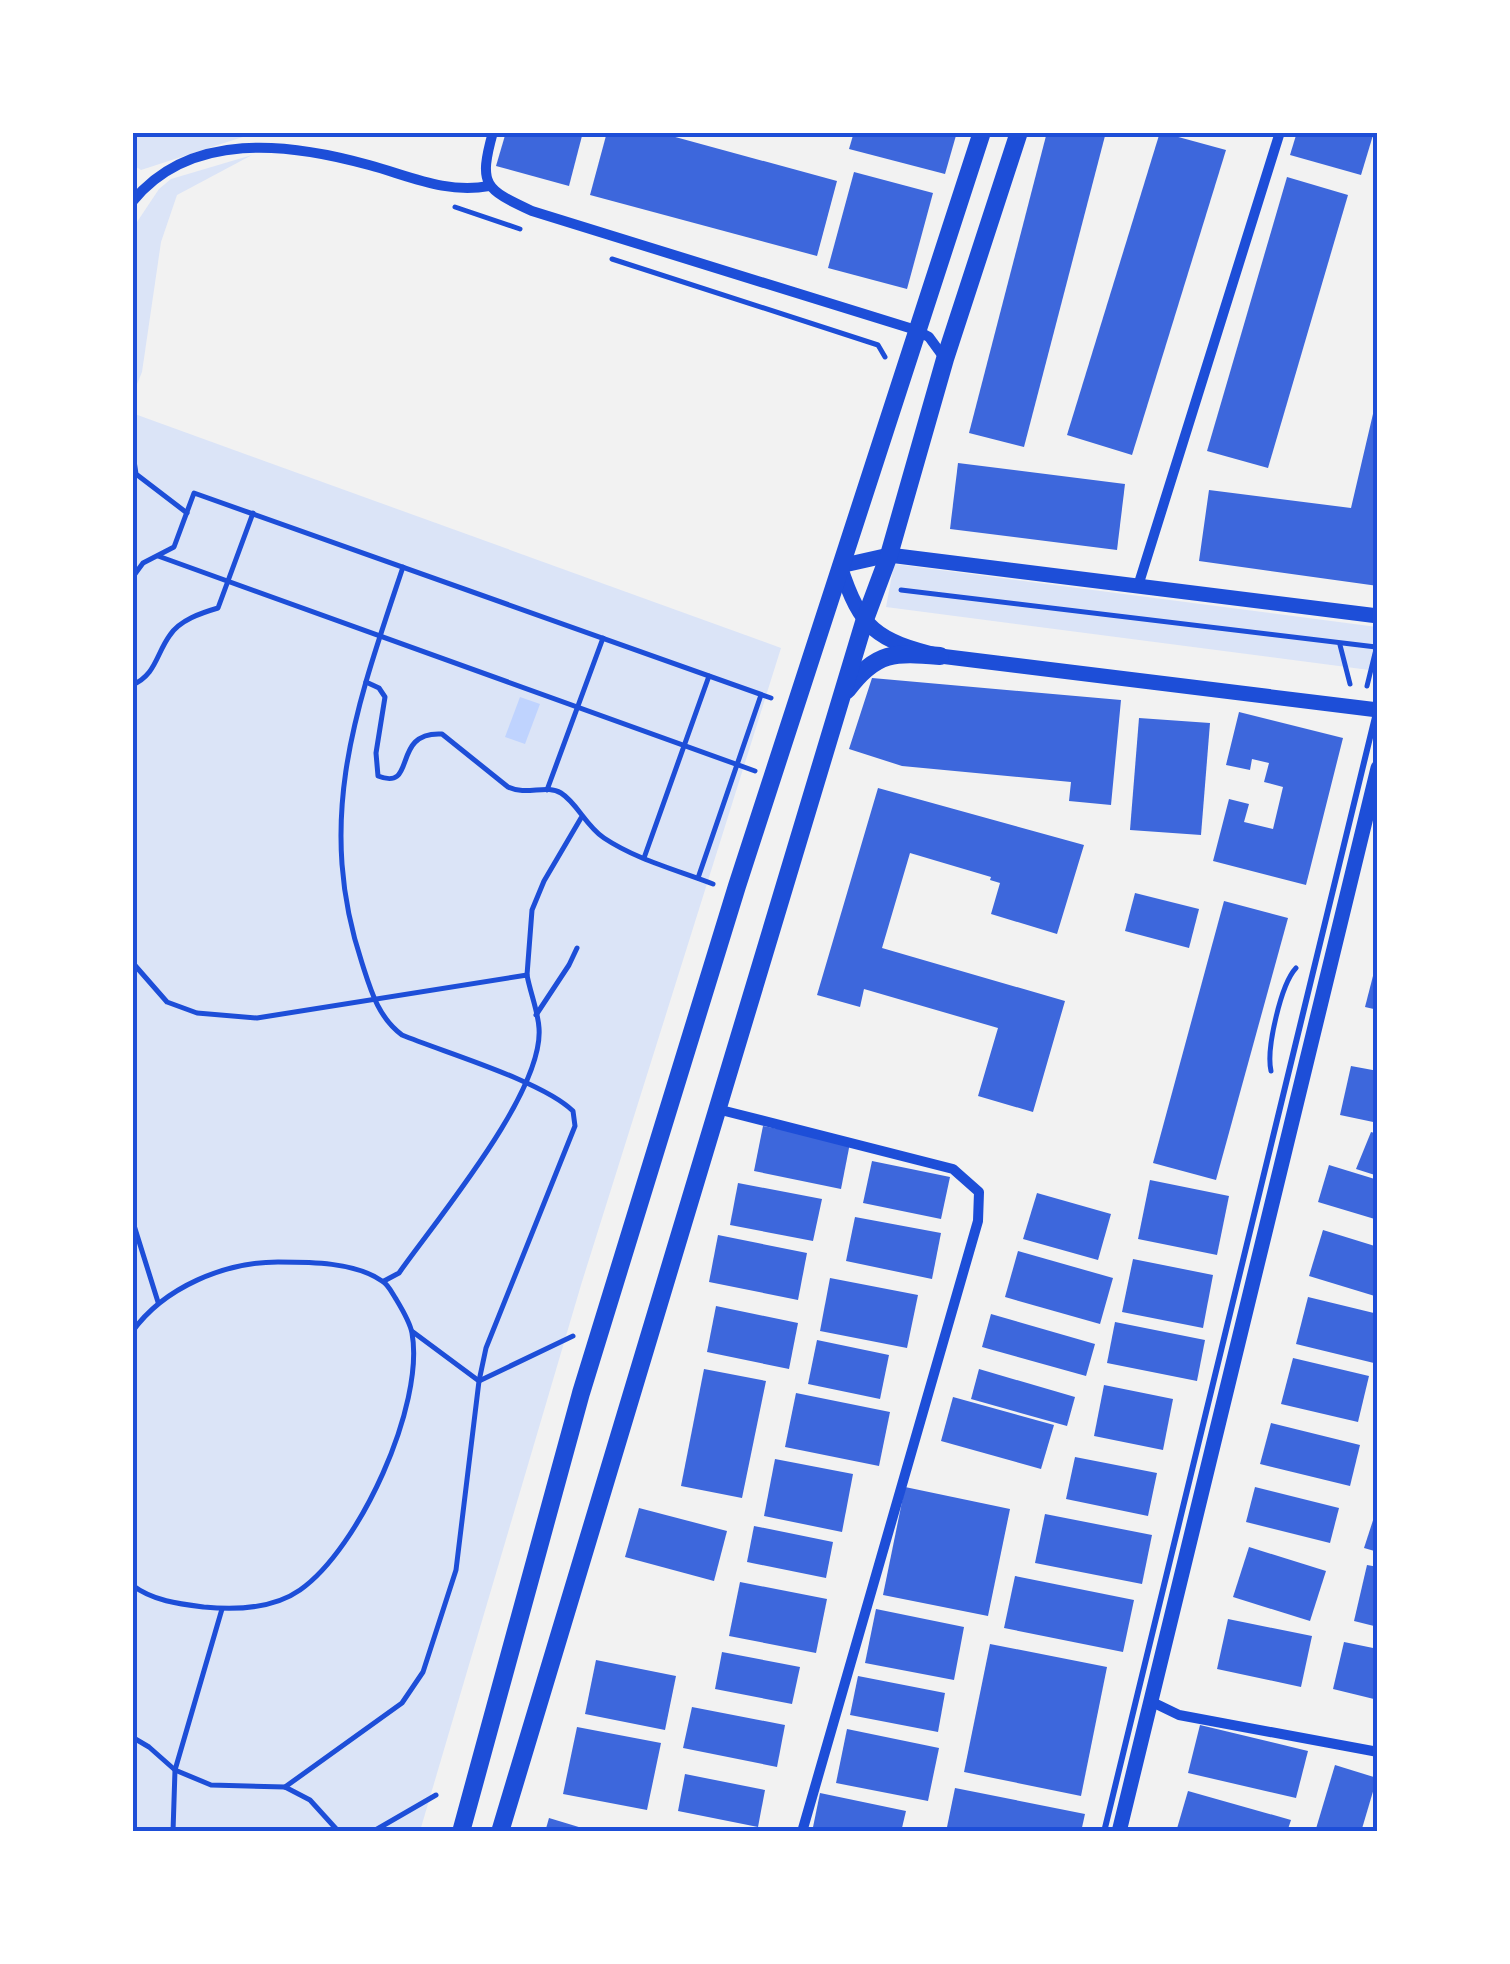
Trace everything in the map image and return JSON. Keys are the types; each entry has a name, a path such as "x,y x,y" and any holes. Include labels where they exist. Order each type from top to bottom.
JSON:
{"main road":[{"path":"462,1832 581,1394 772,777 982,132"},
{"path":"500,1832 864,622 889,555 945,359 1020,132"},
{"path":"841,698 860,674 880,658 901,652 940,656"}],"street":[{"path":"492,132 485,172 492,190"},
{"path":"1138,586 1280,132"},
{"path":"132,202 182,162 218,150 257,146 324,154 433,185 492,190 532,211 916,330 929,337 945,359"},
{"path":"1377,709 940,656 884,638 864,622 850,597 840,566 889,555 1378,616"},
{"path":"1119,1832 1378,768"},
{"path":"718,1109 953,1169 978,1192 978,1221 802,1832"},
{"path":"1150,1701 1180,1715 1378,1752"}],"lane":[{"path":"1104,1832 1377,709"}],"path":[{"path":"444,204 523,230"},
{"path":"598,254 878,345 886,358 885,369"},
{"path":"132,448 136,474 186,513"},
{"path":"132,578 143,563 174,547 194,493 771,698"},
{"path":"132,685 145,680 154,669 176,628 218,608 253,514"},
{"path":"156,555 772,777"},
{"path":"285,1788 402,1703 423,1672 456,1570 486,1348 574,1126 573,1111 562,1101 402,1036 386,1023 374,999 344,900 339,848 346,758 403,567"},
{"path":"878,587 1378,647"},
{"path":"547,790 602,638"},
{"path":"1340,645 1348,684 1378,689"},
{"path":"644,858 709,676"},
{"path":"366,682 379,688 385,697 376,753 378,776 395,777 405,766 412,742 419,736 442,734 508,787 520,793 547,790 563,794 581,818 606,840 714,884"},
{"path":"698,878 761,694"},
{"path":"384,1282 399,1272 422,1240 503,1126 525,1084 537,1051 539,1026 526,975 532,910 544,881 581,818"},
{"path":"536,1015 569,966 576,948"},
{"path":"132,962 168,1002 198,1013 257,1018 526,975"},
{"path":"132,1219 158,1302"},
{"path":"132,1332 158,1302 216,1272 257,1262 352,1268 384,1282 412,1331 479,1381"},
{"path":"132,1585 170,1603 222,1609 272,1604 298,1592 322,1572 376,1488 403,1424 413,1374 412,1331"},
{"path":"479,1381 573,1336"},
{"path":"173,1832 174,1770 222,1609"},
{"path":"132,1737 150,1747 174,1770 212,1785 285,1788 310,1800 339,1832"},
{"path":"372,1832 436,1796"}],"shaded area":[{"path":"255,133 141,170 133,165 133,135"},
{"path":"252,155 177,195 161,242 142,372 133,394 133,228 159,189 171,179"},
{"path":"132,413 781,648 581,1285 420,1831 133,1831"},
{"path":"894,564 1377,627 1377,671 886,607"}],"water":[{"path":"520,697 540,704 525,744 505,737"}],"building":[{"path":"506,132 583,132 569,186 496,166"},
{"path":"607,132 657,132 837,181 817,256 590,195"},
{"path":"854,132 957,132 945,174 849,149"},
{"path":"1047,132 1106,132 1024,447 969,433"},
{"path":"1160,132 1226,150 1132,455 1067,435"},
{"path":"1297,132 1374,132 1361,175 1290,155"},
{"path":"854,172 933,193 907,289 828,268"},
{"path":"1287,177 1348,195 1268,468 1207,451"},
{"path":"1376,401 1378,586 1199,561 1209,490 1351,508"},
{"path":"958,463 1125,484 1117,550 950,529"},
{"path":"872,678 1121,700 1111,805 1069,801 1071,782 902,766 849,749"},
{"path":"1239,712 1343,738 1306,885 1213,861 1229,799 1249,804 1244,822 1273,829 1283,787 1264,782 1269,763 1252,759 1250,770 1226,765"},
{"path":"1139,718 1210,723 1201,835 1130,830"},
{"path":"878,788 1084,845 1057,934 991,914 1000,883 990,880 991,877 910,853 882,948 1065,1001 1033,1112 978,1096 998,1028 864,989 860,1007 817,995"},
{"path":"1135,893 1199,909 1189,948 1125,931"},
{"path":"1224,901 1288,918 1216,1180 1153,1163"},
{"path":"1374,972 1378,972 1378,1010 1365,1007"},
{"path":"1351,1066 1378,1071 1378,1123 1340,1115"},
{"path":"763,1126 850,1143 841,1189 754,1171"},
{"path":"1371,1132 1378,1134 1378,1176 1356,1169"},
{"path":"872,1161 950,1177 941,1219 863,1203"},
{"path":"1329,1165 1378,1180 1378,1220 1318,1202"},
{"path":"1150,1180 1229,1196 1217,1255 1138,1239"},
{"path":"738,1183 822,1199 813,1241 730,1225"},
{"path":"1037,1193 1111,1214 1098,1260 1023,1239"},
{"path":"855,1217 941,1233 932,1279 846,1261"},
{"path":"1323,1230 1378,1247 1378,1297 1309,1276"},
{"path":"718,1235 807,1253 798,1300 709,1282"},
{"path":"1018,1251 1113,1278 1100,1324 1005,1297"},
{"path":"1133,1259 1213,1275 1203,1328 1122,1312"},
{"path":"830,1278 918,1295 907,1348 820,1331"},
{"path":"1308,1297 1378,1314 1378,1364 1296,1344"},
{"path":"716,1306 798,1323 789,1369 707,1352"},
{"path":"991,1314 1095,1344 1086,1376 982,1347"},
{"path":"1115,1322 1205,1340 1197,1381 1107,1363"},
{"path":"817,1340 889,1355 880,1399 808,1384"},
{"path":"1293,1358 1369,1376 1358,1422 1281,1404"},
{"path":"704,1369 766,1381 742,1498 681,1486"},
{"path":"979,1369 1075,1397 1067,1426 971,1399"},
{"path":"1104,1385 1173,1399 1163,1450 1094,1436"},
{"path":"796,1393 890,1412 879,1466 785,1447"},
{"path":"953,1397 1054,1425 1041,1469 941,1441"},
{"path":"1271,1423 1360,1445 1350,1486 1260,1464"},
{"path":"1075,1457 1157,1473 1148,1516 1066,1499"},
{"path":"775,1459 853,1474 842,1532 764,1516"},
{"path":"905,1487 1010,1509 988,1616 883,1595"},
{"path":"1255,1487 1339,1508 1330,1543 1246,1522"},
{"path":"639,1508 727,1531 714,1581 625,1557"},
{"path":"1378,1508 1378,1552 1364,1548"},
{"path":"1045,1514 1152,1535 1142,1584 1035,1563"},
{"path":"754,1526 833,1542 826,1578 747,1562"},
{"path":"1249,1547 1326,1571 1310,1621 1233,1597"},
{"path":"1367,1565 1378,1567 1378,1627 1354,1621"},
{"path":"1015,1576 1134,1600 1123,1652 1004,1628"},
{"path":"740,1582 827,1599 816,1653 729,1636"},
{"path":"876,1609 964,1627 954,1680 865,1663"},
{"path":"1228,1619 1312,1636 1301,1687 1217,1669"},
{"path":"1344,1642 1378,1649 1378,1700 1333,1689"},
{"path":"990,1644 1107,1667 1081,1796 964,1772"},
{"path":"722,1652 800,1667 792,1704 715,1689"},
{"path":"596,1660 676,1676 665,1730 585,1714"},
{"path":"858,1676 945,1693 938,1732 850,1715"},
{"path":"692,1707 785,1725 777,1767 683,1748"},
{"path":"1200,1725 1308,1751 1296,1798 1188,1773"},
{"path":"577,1727 661,1743 647,1810 563,1794"},
{"path":"847,1729 939,1748 928,1801 836,1783"},
{"path":"1335,1765 1377,1778 1361,1832 1315,1832"},
{"path":"685,1774 765,1790 758,1827 678,1811"},
{"path":"955,1788 1085,1814 1081,1832 946,1832"},
{"path":"1188,1791 1291,1820 1287,1832 1176,1832"},
{"path":"820,1793 906,1811 901,1832 812,1832"},
{"path":"549,1818 592,1831 592,1832 545,1832"}]}
